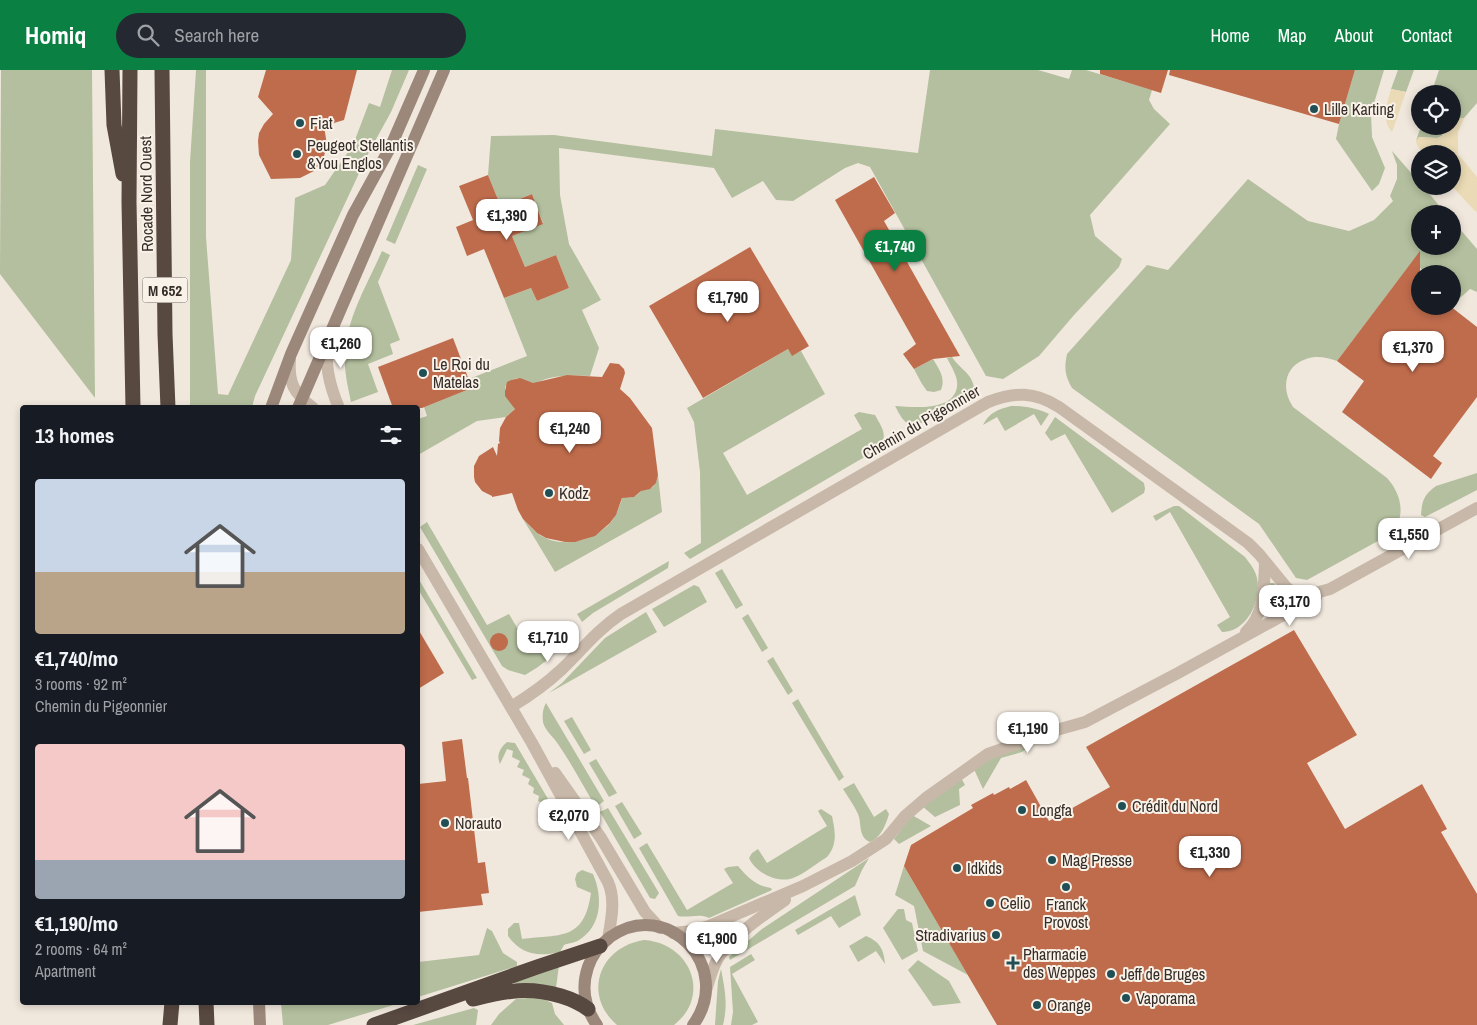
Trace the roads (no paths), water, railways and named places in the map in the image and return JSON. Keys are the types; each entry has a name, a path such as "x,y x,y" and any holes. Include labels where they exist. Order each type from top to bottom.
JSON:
{"highway":[{"path":"112,70 114,125 129,202"},
{"name":"Rocade Nord Ouest","path":"130,70 129,202 133,405"},
{"name":"Rocade Nord Ouest","path":"164,70 162,90 168,405"},
{"path":"374,1025 604,942"},
{"path":"394,1018 499,993 524,989 566,997 579,1003 593,1019"},
{"path":"170,1025 172,1005"},
{"path":"172,1005 174,1025"}],"main road":[{"path":"272,405 291,354 353,215 391,146 424,70"},
{"path":"300,403 444,70"},
{"path":"593,1019 585,993 585,976 591,960 604,942 618,932 648,926 673,933 689,944 700,960 705,972 706,991 702,1012 693,1025"},
{"path":"259,1005 260,1025"}],"street":[{"path":"330,332 327,364 331,386 338,405"},
{"path":"291,354 290,370 292,381 300,403"},
{"name":"Chemin du Pigeonnier","path":"511,707 554,676 596,634 621,614 988,402 1002,397 1023,394 1034,395 1059,406 1248,544 1286,586 1297,595 1305,596 1330,590 1477,508"},
{"path":"420,552 511,707 610,887 612,909 604,942"},
{"path":"1237,641 1255,625 1264,597 1265,562"},
{"path":"673,933 709,926 803,886 852,861 886,839 905,816 926,798 988,754 1085,722 1330,590"},
{"path":"532,744 587,817 646,912 660,928"},
{"path":"706,991 712,971 718,958 724,951 765,914 803,886"}],"place":[{"name":"Lille Karting","path":"1314,109"},
{"name":"Fiat","path":"300,123"},
{"name":"Peugeot Stellantis &You Englos","path":"297,154"},
{"name":"Le Roi du Matelas","path":"423,373"},
{"name":"Kodz","path":"549,493"},
{"name":"Crédit du Nord","path":"1122,806"},
{"name":"Longfa","path":"1022,810"},
{"name":"Norauto","path":"445,823"},
{"name":"Mag Presse","path":"1052,860"},
{"name":"Idkids","path":"957,868"},
{"name":"Franck Provost","path":"1066,887"},
{"name":"Celio","path":"990,903"},
{"name":"Stradivarius","path":"996,935"},
{"name":"Pharmacie des Weppes","path":"1013,963"},
{"name":"Jeff de Bruges","path":"1111,974"},
{"name":"Vaporama","path":"1126,998"},
{"name":"Orange","path":"1037,1005"}]}
